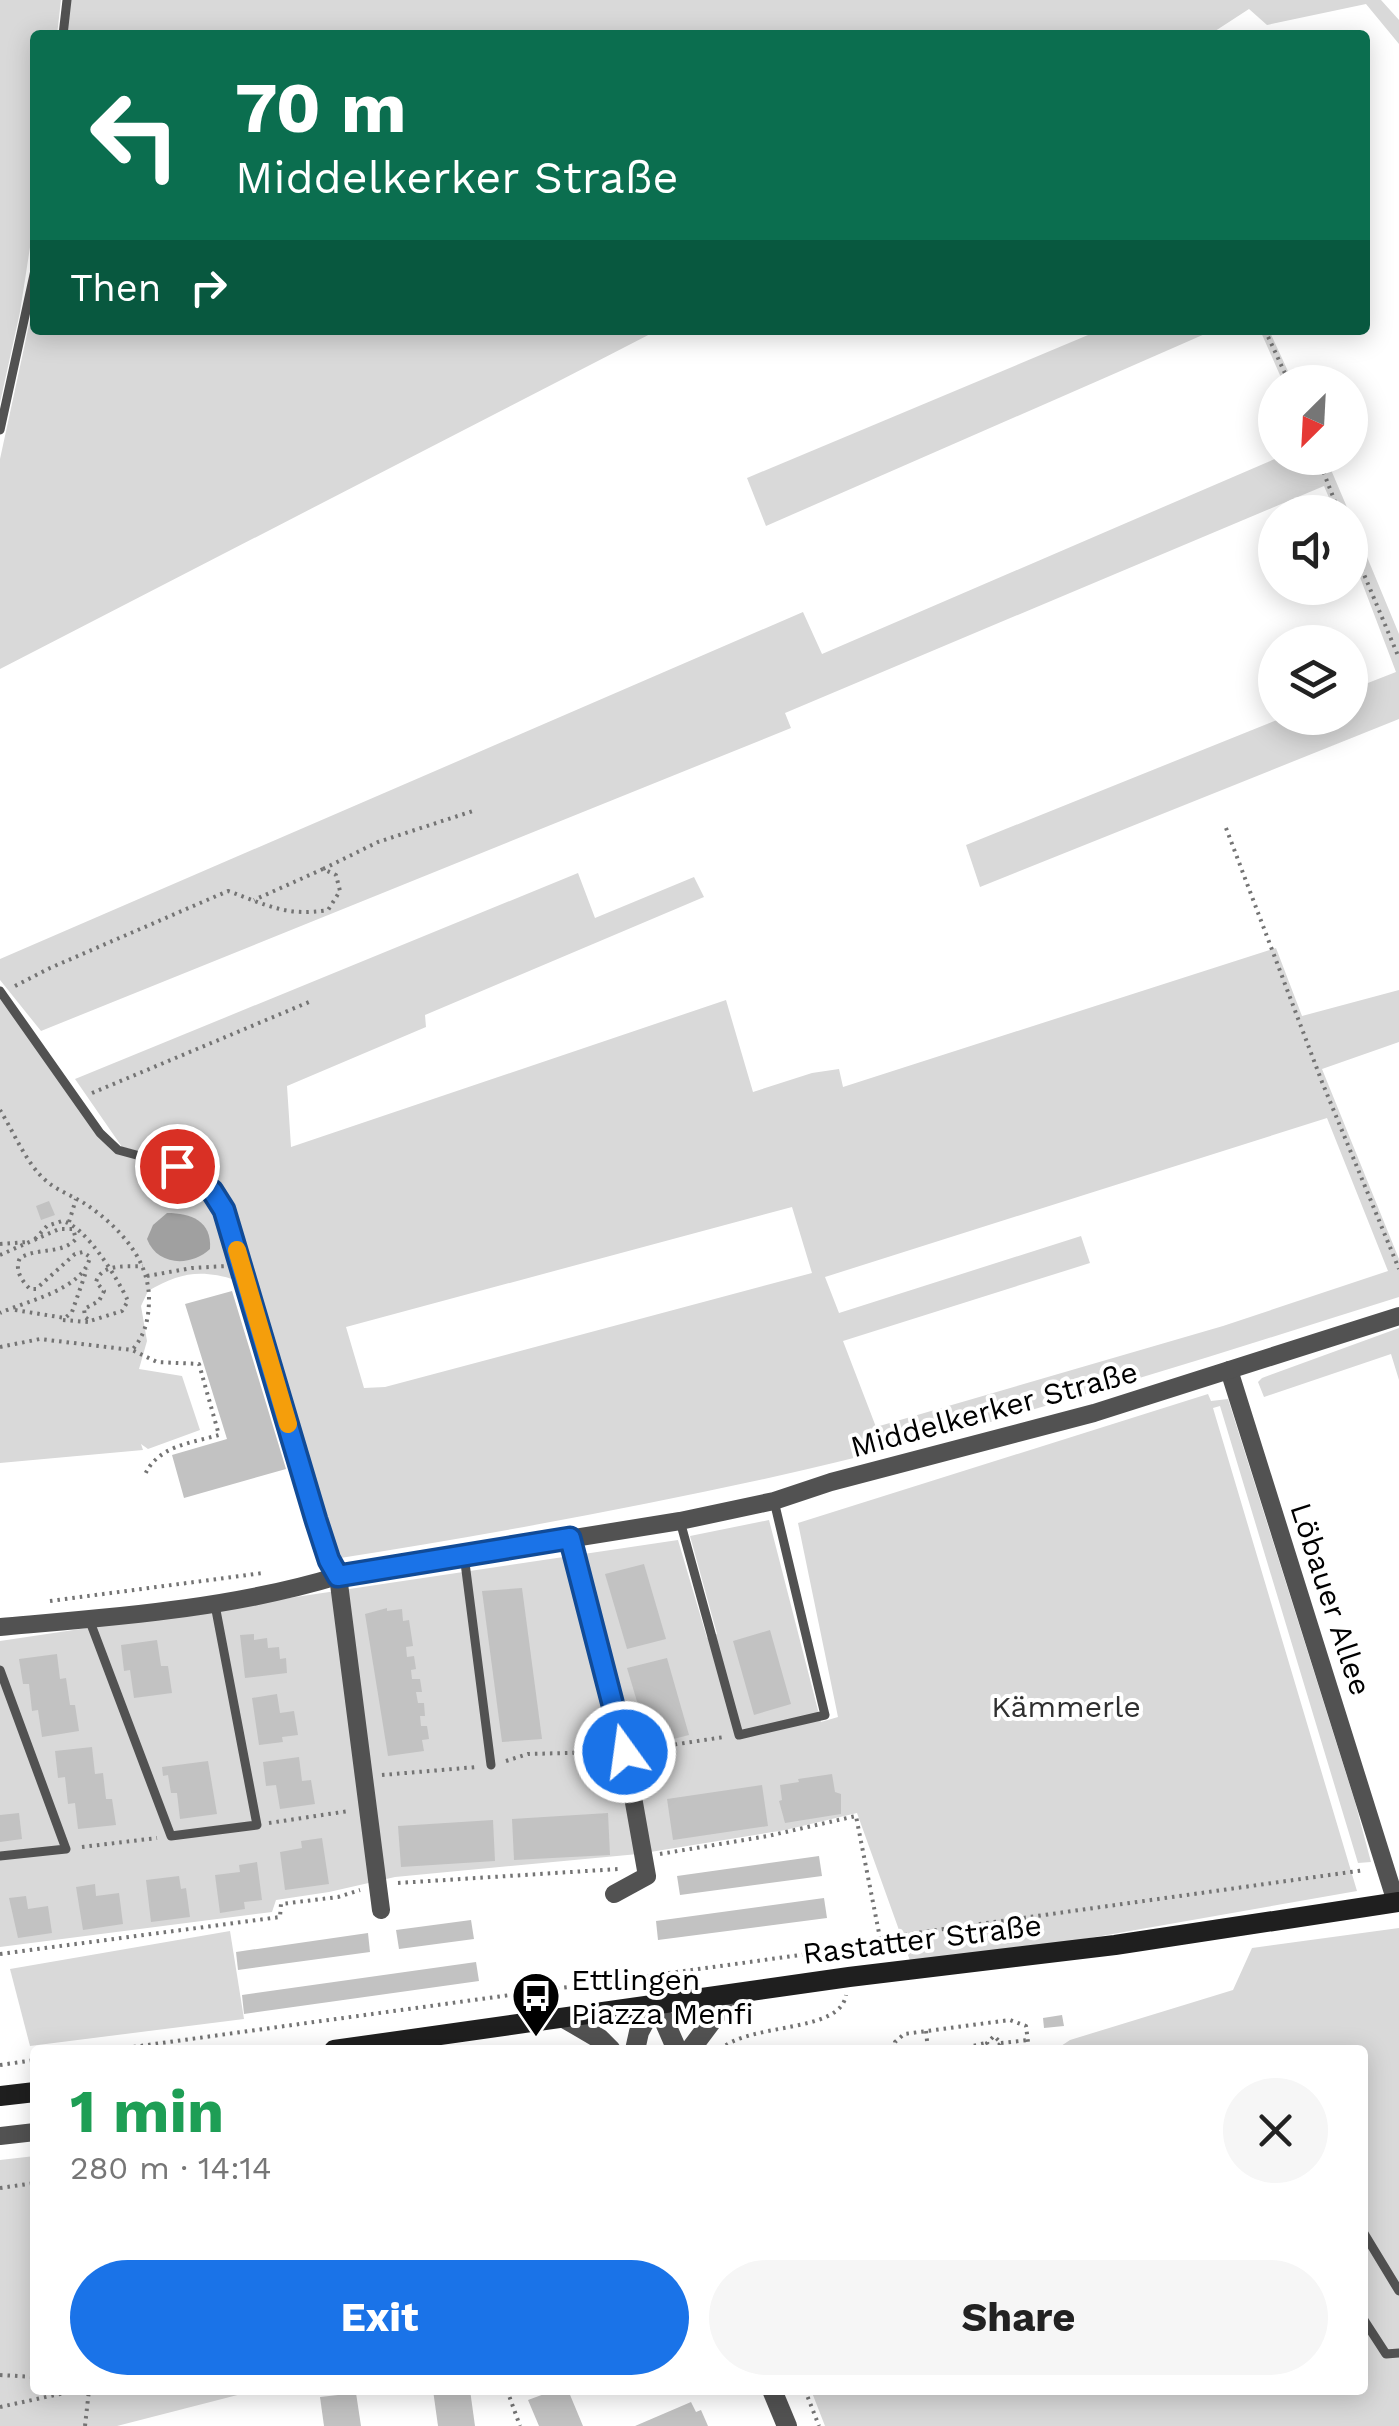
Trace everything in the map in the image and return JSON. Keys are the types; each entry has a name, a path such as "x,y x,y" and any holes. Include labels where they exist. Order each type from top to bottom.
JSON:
{"main road":[{"name":"Rastatter Straße","path":"370,2045 849,1977 1115,1945 1398,1902"},
{"path":"0,2096 30,2093"}],"street":[{"name":"Middelkerker Straße","path":"0,1627 214,1602 338,1576 680,1521 774,1501 831,1482 1094,1412 1399,1316"},
{"name":"Löbauer Allee","path":"1229,1370 1398,1902"},
{"path":"570,1538 625,1752 646,1857 647,1876 614,1894"},
{"path":"338,1576 381,1910"},
{"path":"694,2045 720,2010 741,1993"},
{"path":"636,2045 653,2006 675,2045"},
{"path":"564,2018 606,2045"},
{"path":"0,2136 30,2133"},
{"path":"774,2395 787,2426"}],"lane":[{"path":"64,30 67,0"},
{"path":"0,430 30,293"},
{"path":"1,992 100,1133 118,1150 177,1166 212,1191 224,1210 320,1533 338,1576"},
{"path":"680,1521 739,1735 826,1715 774,1501"},
{"path":"464,1554 491,1765"},
{"path":"90,1619 171,1836 257,1825 214,1602"},
{"path":"0,1670 66,1848 0,1856"},
{"path":"1368,2240 1399,2291"},
{"path":"1368,2326 1386,2354 1399,2353"}],"path":[{"path":"1268,335 1281,365"},
{"path":"1368,584 1399,658"},
{"path":"254,900 378,842 473,812"},
{"path":"1226,828 1322,1082 1399,1269"},
{"path":"1,992 228,892 299,915 328,910 340,891 336,874 323,869"},
{"path":"79,1099 309,1002"},
{"path":"0,1110 44,1179 117,1232 143,1266 147,1276 147,1320 132,1350"},
{"path":"69,1222 76,1199"},
{"path":"0,1244 33,1241 47,1226 69,1222 81,1230 128,1302 122,1311 98,1320 69,1322 20,1310 3,1312"},
{"path":"0,1255 67,1228 77,1234 68,1246 20,1258 17,1267 30,1289 41,1287 75,1254 88,1254 90,1263 75,1303 65,1318 48,1316"},
{"path":"3,1312 34,1302 86,1270 90,1263"},
{"path":"98,1320 85,1317 84,1308 102,1297 104,1291 96,1278 107,1268 143,1266"},
{"path":"147,1276 192,1268 242,1266"},
{"path":"60,1287 76,1291 75,1303"},
{"path":"0,1347 40,1339 132,1350 157,1362 199,1364 219,1435 165,1451 144,1477"},
{"path":"36,1603 272,1572"},
{"path":"364,1777 491,1765 528,1754 625,1752 739,1735"},
{"path":"257,1825 368,1808"},
{"path":"0,1952 280,1917 282,1904 338,1897 378,1884 622,1869 646,1857 856,1816 880,1938"},
{"path":"66,1848 171,1836"},
{"path":"147,2045 850,1948 880,1938 1387,1867"},
{"path":"726,2045 734,2038 832,2017 845,2003 850,1948"},
{"path":"895,2045 904,2034 1020,2021 1026,2026 1030,2045"},
{"path":"977,2045 987,2043 992,2036 990,2022"},
{"path":"926,2031 927,2045"},
{"path":"992,2036 1001,2043 1029,2040"},
{"path":"0,2065 30,2061"},
{"path":"0,2188 30,2184"},
{"path":"0,2374 30,2377"},
{"path":"0,2407 55,2395"},
{"path":"85,2426 88,2395"},
{"path":"510,2395 520,2426"},
{"path":"807,2395 819,2426"}],"green space":[{"path":"0,0 61,0 58,30 30,30 30,247 0,403"},
{"path":"70,0 1381,0 1399,20 1399,44 1366,4 1267,25 1249,9 1217,30 67,30"},
{"path":"30,320 30,335 648,335 0,669 0,459"},
{"path":"1088,335 1203,335 766,526 747,478"},
{"path":"1262,335 1271,335 1285,365 1275,365"},
{"path":"1258,466 1258,475 1333,475 1342,495 1328,495 1324,486 1303,495 1258,495 1258,514 785,713 791,728 41,1031 0,980 0,959 803,612 822,654"},
{"path":"1368,559 1399,634 1399,719 1368,731 1368,683 1396,672 1368,598"},
{"path":"1258,728 1258,735 1359,735 980,887 966,845"},
{"path":"578,873 595,918 694,877 704,897 425,1015 426,1027 287,1086 291,1147 726,1000 753,1092 812,1073 839,1069 843,1087 1276,948 1302,1016 1399,990 1399,1042 1322,1069 1399,1259 1399,1297 1087,1394 852,1458 609,1511 334,1559 229,1207 218,1185 181,1162 122,1147 75,1079","holes":["1327,1118 1388,1271 1223,1326 876,1427 843,1341 1090,1263 1081,1236 839,1313 825,1277","792,1207 812,1273 385,1387 364,1388 346,1327"]},
{"path":"0,991 118,1150 173,1173 207,1196 236,1280 191,1274 148,1291 141,1306 147,1341 139,1369 182,1376 200,1430 148,1449 141,1444 143,1450 0,1463"},
{"path":"1399,1328 1399,1380 1391,1354 1264,1397 1258,1382 1262,1378"},
{"name":"Kämmerle","path":"1208,1394 1211,1401 1228,1399 1355,1802 1371,1862 1358,1863 1220,1406 1213,1408 1357,1891 913,1969 857,1813 785,1830 638,1854 395,1877 276,1900 272,1912 0,1947 0,1641 678,1540 707,1638 717,1634 690,1536 769,1520 821,1722 838,1717 798,1523"},
{"path":"1399,1928 1399,2426 825,2426 813,2395 1368,2395 1368,2045 1062,2045 1233,1990 1252,1948"},
{"path":"230,1931 244,2019 30,2046 10,1969"},
{"path":"30,2157 30,2395 238,2395 117,2426 0,2426 0,2160"}],"shaded area":[{"path":"167,1213 184,1215 204,1225 210,1249 184,1261 158,1254 147,1239 153,1225"}],"building":[{"path":"49,1201 55,1215 41,1220 36,1206"},
{"path":"232,1291 286,1469 184,1498 172,1455 227,1439 185,1304"},
{"path":"644,1564 666,1639 627,1649 605,1574"},
{"path":"522,1588 542,1739 502,1742 482,1591"},
{"path":"402,1609 403,1621 409,1620 413,1646 406,1647 407,1657 414,1656 416,1669 411,1670 412,1679 420,1679 422,1692 416,1692 418,1703 424,1703 421,1726 427,1726 429,1739 422,1740 424,1751 388,1756 365,1614"},
{"path":"770,1630 791,1704 754,1715 733,1641"},
{"path":"254,1634 254,1640 267,1638 268,1648 279,1647 280,1659 286,1658 287,1673 245,1678 240,1635"},
{"path":"157,1640 161,1666 168,1666 172,1693 134,1698 130,1670 124,1671 121,1645"},
{"path":"57,1654 60,1679 66,1678 79,1731 42,1737 38,1710 32,1711 29,1684 23,1684 19,1659"},
{"path":"667,1658 689,1735 650,1745 627,1668"},
{"path":"277,1694 280,1713 294,1711 298,1735 282,1737 283,1742 259,1745 252,1698"},
{"path":"92,1747 95,1774 103,1773 106,1799 112,1799 116,1825 78,1829 75,1803 68,1804 65,1777 58,1778 55,1751"},
{"path":"299,1757 302,1781 311,1780 315,1804 280,1809 276,1785 266,1786 263,1762"},
{"path":"208,1761 217,1814 180,1819 177,1793 171,1793 168,1775 163,1776 162,1767"},
{"path":"832,1774 835,1792 841,1794 841,1814 785,1823 779,1801 780,1785"},
{"path":"762,1785 768,1826 673,1840 667,1799"},
{"path":"19,1813 22,1839 0,1842 0,1815"},
{"path":"608,1813 610,1855 514,1860 512,1819"},
{"path":"493,1820 495,1861 401,1867 398,1826"},
{"path":"322,1838 329,1884 285,1890 280,1852 302,1848 301,1841"},
{"path":"819,1856 822,1876 680,1895 677,1876"},
{"path":"257,1862 262,1900 244,1902 245,1909 220,1913 215,1875 240,1872 239,1865"},
{"path":"179,1876 181,1889 186,1888 190,1917 151,1922 146,1880"},
{"path":"95,1884 96,1896 119,1893 123,1924 83,1930 76,1887"},
{"path":"26,1896 28,1909 48,1906 52,1933 18,1938 9,1898"},
{"path":"824,1898 827,1918 658,1940 656,1921"},
{"path":"471,1920 474,1939 399,1949 396,1930"},
{"path":"368,1933 370,1952 238,1970 236,1952"},
{"path":"476,1962 479,1981 244,2014 242,1995"},
{"path":"1062,2015 1064,2026 1044,2028 1043,2018"},
{"path":"356,2395 361,2426 324,2426 320,2397"},
{"path":"434,2395 471,2395 475,2426 438,2426"},
{"path":"542,2395 570,2395 583,2426 539,2426 528,2400"},
{"path":"691,2402 696,2412 701,2410 708,2426 635,2426"}],"slow traffic":[{"path":"237,1250 288,1424"}],"place":[{"name":"Ettlingen Piazza Menfi","path":"536,2038"}],"route":[{"path":"177,1166 212,1191 224,1210 316,1520 338,1576 570,1538 625,1752"}]}
